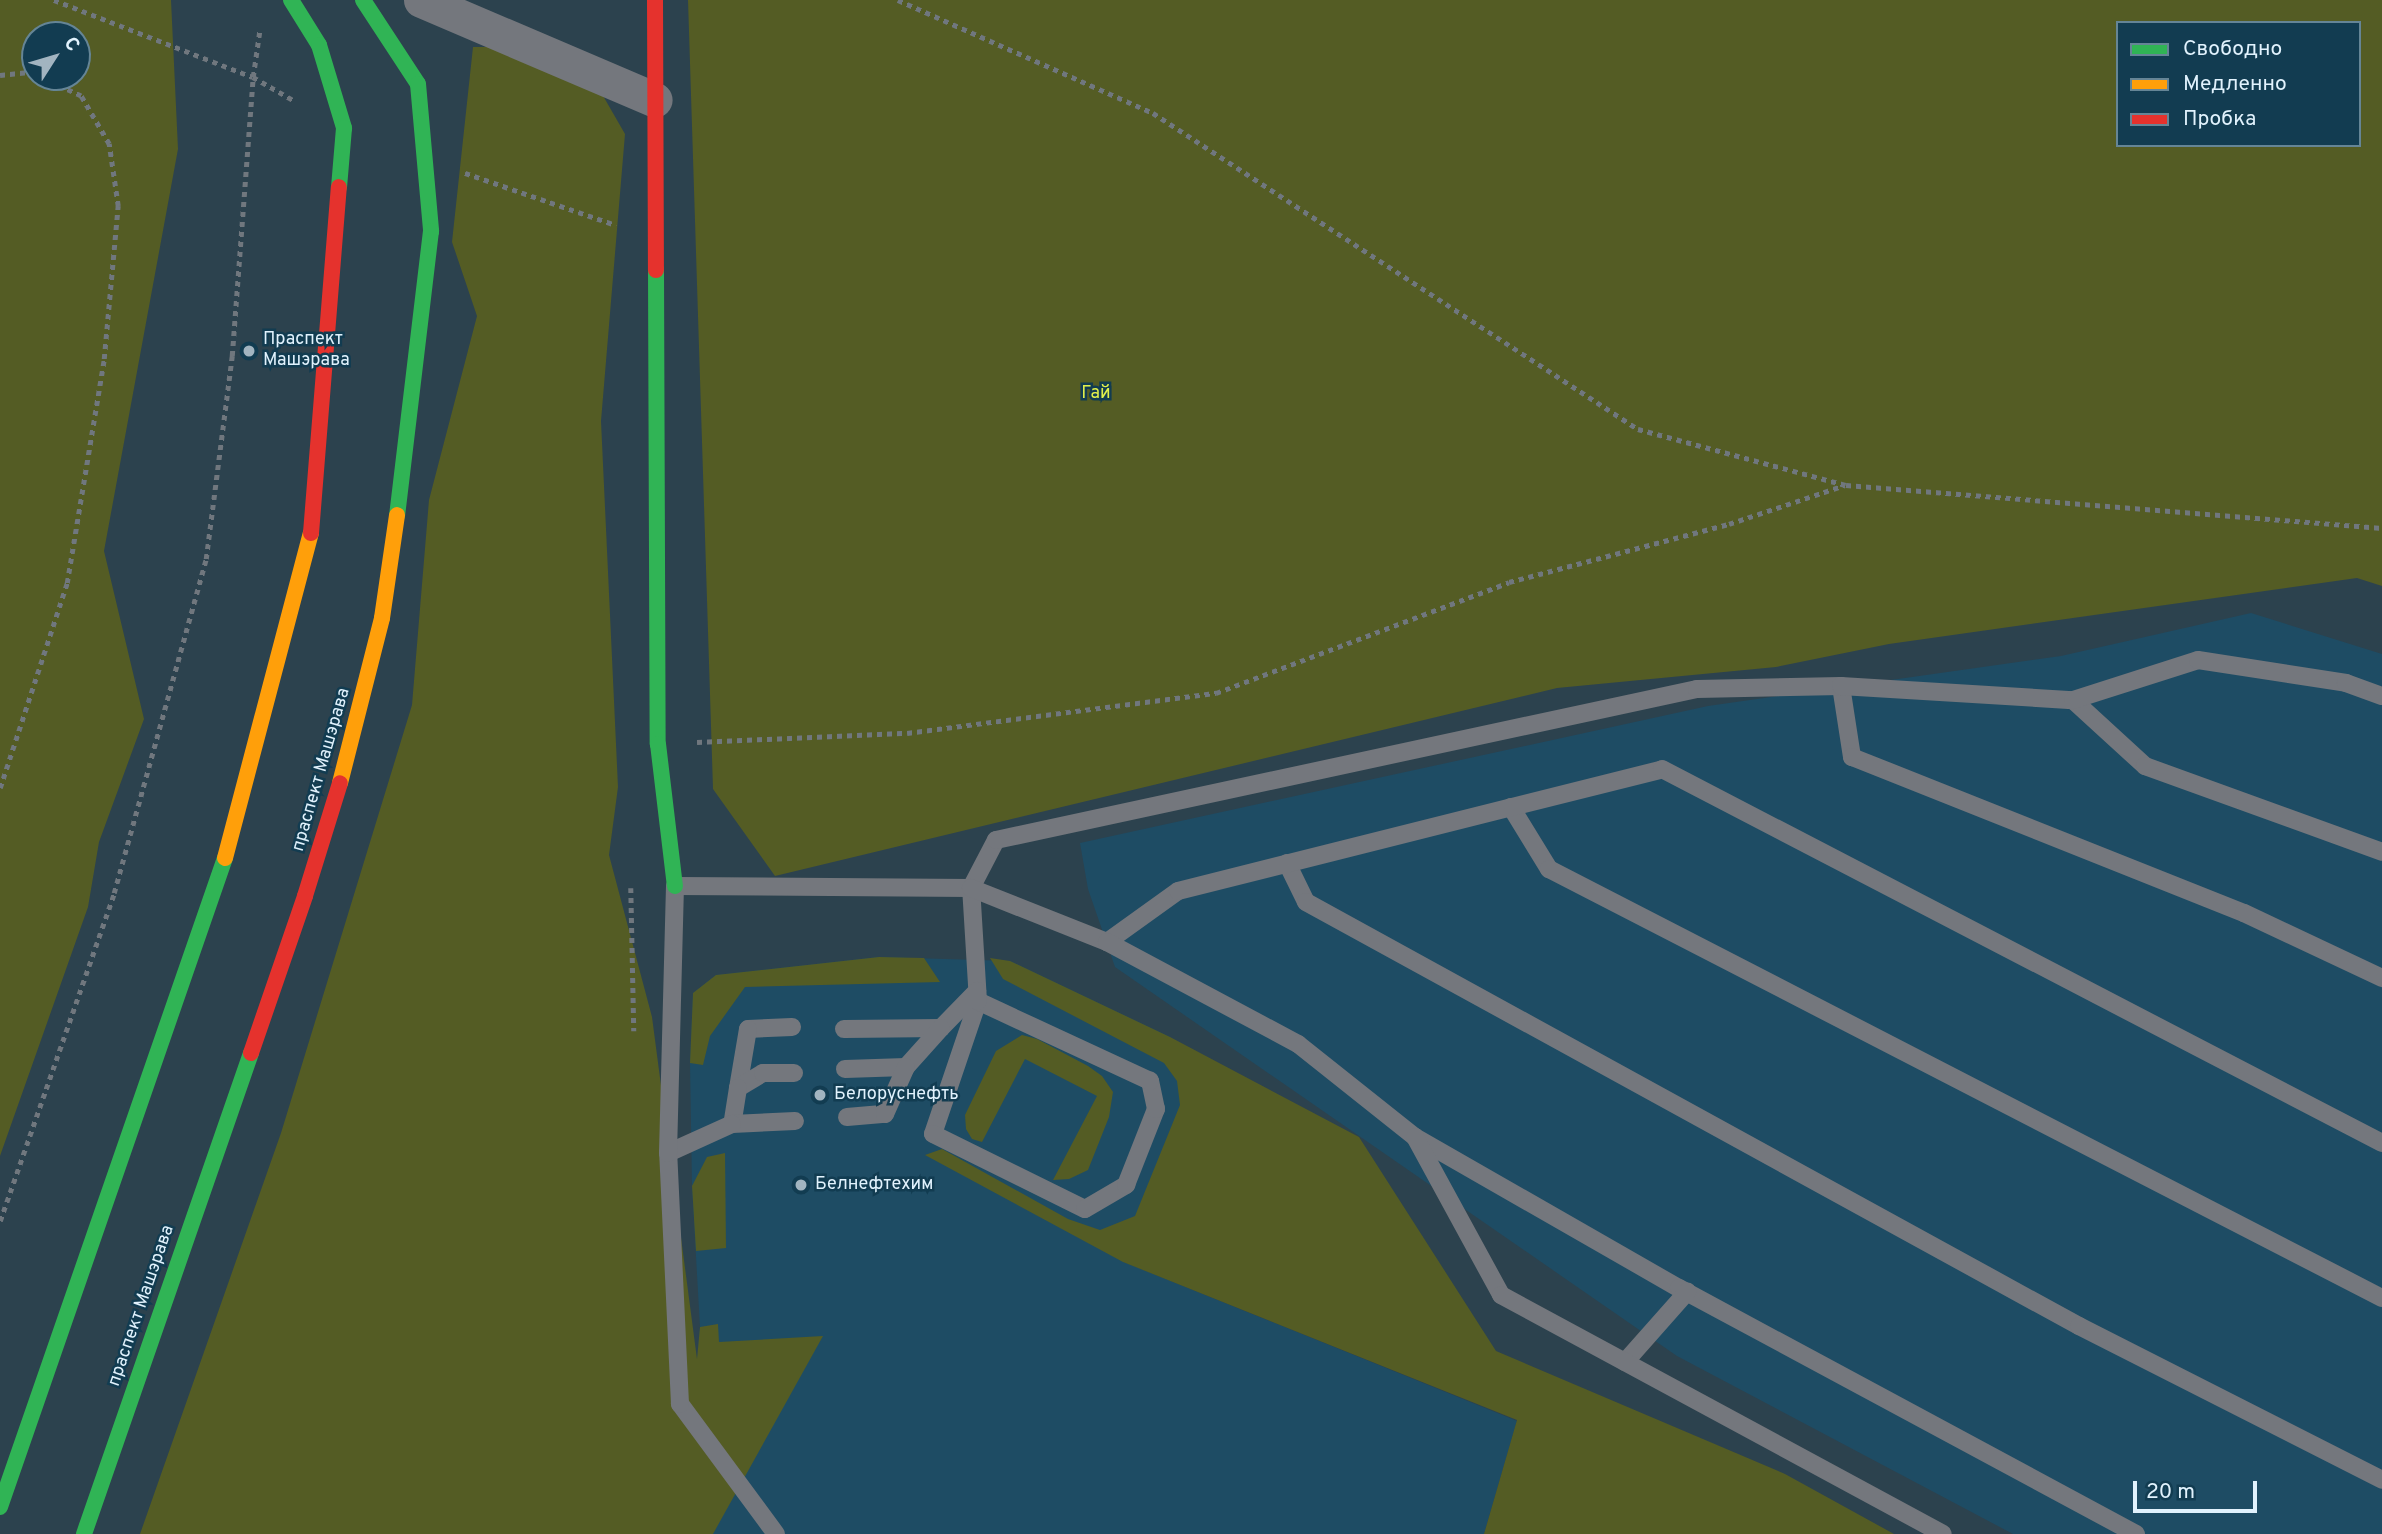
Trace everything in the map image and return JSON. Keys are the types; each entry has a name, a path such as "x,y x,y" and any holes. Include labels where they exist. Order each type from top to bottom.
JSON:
{"main road":[{"path":"0,1507 232,837 312,530 344,128 318,45 290,0"},
{"name":"праспект Машэрава","path":"84,1534 305,896 347,760 379,631 409,426 430,231 418,83 363,0"},
{"path":"655,0 658,744 675,886"}],"street":[{"path":"421,0 655,100"}],"lane":[{"path":"978,996 1150,1082 1156,1109 1126,1185 1085,1209 933,1134 978,996 971,888 996,840 1697,688 1841,686 2073,700 2198,660 2346,683 2382,696"},
{"path":"1841,686 1853,757 2244,913 2382,978"},
{"path":"2073,700 2145,766 2382,852"},
{"path":"1107,942 1178,891 1662,769 2382,1143"},
{"path":"1511,807 1549,869 2382,1298"},
{"path":"1287,863 1306,902 2079,1326 2382,1480"},
{"path":"776,1534 680,1404 668,1153 675,886 971,888 1107,942 1298,1044 1415,1137 1687,1292 2136,1534"},
{"path":"847,1117 885,1114 905,1067 941,1028 978,996"},
{"path":"732,1124 748,1029 792,1027"},
{"path":"844,1029 941,1028"},
{"path":"845,1069 905,1067"},
{"path":"738,1088 763,1073 794,1073"},
{"path":"668,1153 732,1124 795,1121"},
{"path":"1415,1137 1501,1295 1943,1534"},
{"path":"1625,1362 1687,1292"}],"path":[{"path":"54,0 253,77 344,128"},
{"path":"898,0 1153,113 1638,429 1846,485 2382,528"},
{"path":"0,1221 114,893 206,559 232,356 253,77 260,26"},
{"path":"0,75 21,73"},
{"path":"0,788 67,583 104,359 118,206 109,144 81,96 70,91"},
{"path":"425,159 621,227"},
{"path":"658,744 907,733 1216,693 1509,582 1729,524 1846,485"},
{"path":"631,878 634,1031"}],"shaded area":[{"path":"2251,613 2382,654 2382,1534 2013,1534 1677,1356 1115,967 1088,889 1080,843 1708,706 2061,656"},
{"path":"879,957 1010,961 1170,1037 1197,1093 1124,1262 1517,1421 1484,1534 713,1534 697,1363 700,1327 692,1186 690,1063 693,993 716,975"}],"green space":[{"path":"0,0 171,0 178,149 104,551 144,719 99,842 88,907 0,1156"},
{"name":"Гай","path":"688,0 2382,0 2382,586 2357,578 1889,644 1776,667 1557,688 775,876 713,789"},
{"path":"473,47 575,47 625,134 601,421 618,787 609,855 652,1017 697,1359 700,1327 718,1324 719,1342 823,1336 713,1534 140,1534 281,1133 412,705 429,500 477,316 452,242"},
{"path":"879,957 924,958 940,982 745,987 710,1036 703,1065 690,1063 693,993 716,975"},
{"path":"990,958 1010,961 1170,1037 1359,1137 1496,1351 1785,1474 1894,1534 1484,1534 1517,1420 1123,1262 925,1155 942,1149 1068,1219 1100,1230 1135,1216 1180,1105 1177,1081 1164,1063 1003,979"},
{"path":"1022,1035 1037,1039 1088,1066 1102,1076 1113,1092 1109,1117 1088,1170 1069,1179 1053,1180 1097,1096 1025,1059 982,1142 972,1139 966,1129 965,1115 996,1051"},
{"path":"725,1153 726,1248 696,1251 692,1186 707,1157"}],"traffic: fast":[{"path":"291,0 319,45 344,128 339,187"},
{"path":"363,0 418,84 431,231 397,515"},
{"path":"656,270 658,744 675,886"},
{"path":"0,1507 225,858"},
{"path":"84,1534 251,1053"}],"traffic: slow":[{"path":"340,783 382,618 397,515"},
{"path":"225,858 311,533"}],"traffic: jam":[{"path":"655,0 656,270"},
{"path":"311,533 339,187"},
{"path":"251,1053 305,896 340,783"}],"place":[{"name":"Праспект Машэрава","path":"249,351"},
{"name":"Белоруснефть","path":"820,1095"},
{"name":"Белнефтехим","path":"801,1185"}]}
